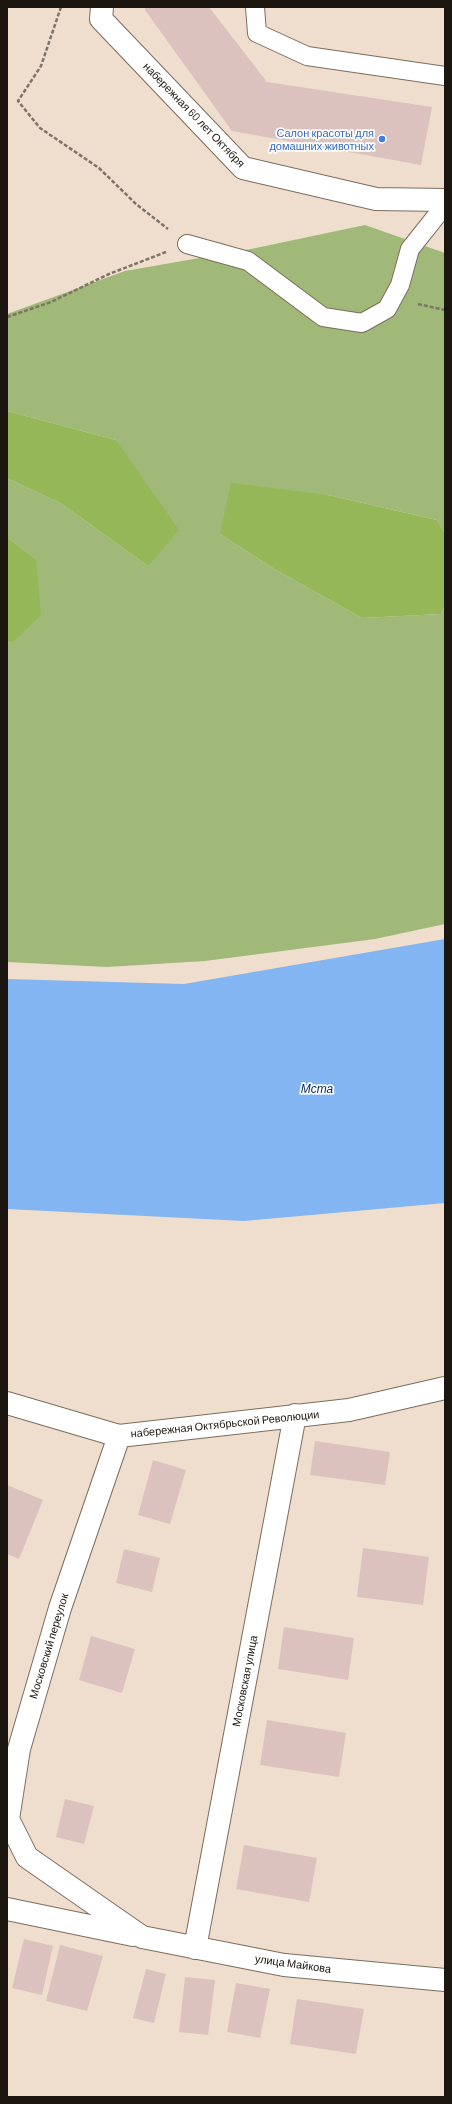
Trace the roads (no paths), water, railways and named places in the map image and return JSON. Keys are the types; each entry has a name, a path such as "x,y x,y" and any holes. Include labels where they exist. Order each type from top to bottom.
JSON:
{"street":[{"name":"набережная 60 лет Октября","path":"102,13 243,168 376,199 445,200"},
{"name":"набережная Октябрьской Революции","path":"7,1403 119,1436 294,1415 349,1410 445,1388"},
{"name":"Московская улица","path":"195,1948 294,1415"},
{"name":"Московский переулок","path":"27,1857 8,1819 19,1749 60,1608 119,1436"},
{"name":"улица Майкова","path":"27,1857 142,1937"},
{"name":"улица Майкова","path":"7,1909 284,1965 445,1980"}],"lane":[{"path":"255,7 257,33 307,56 445,76"},
{"path":"187,244 248,261 323,317 362,323 387,309 400,285 410,249 445,205"}],"water":[{"name":"Мста","path":"445,939 445,1203 244,1221 7,1209 7,979 184,984"}],"place":[{"name":"Салон красоты для домашних животных","path":"382,139"}]}
